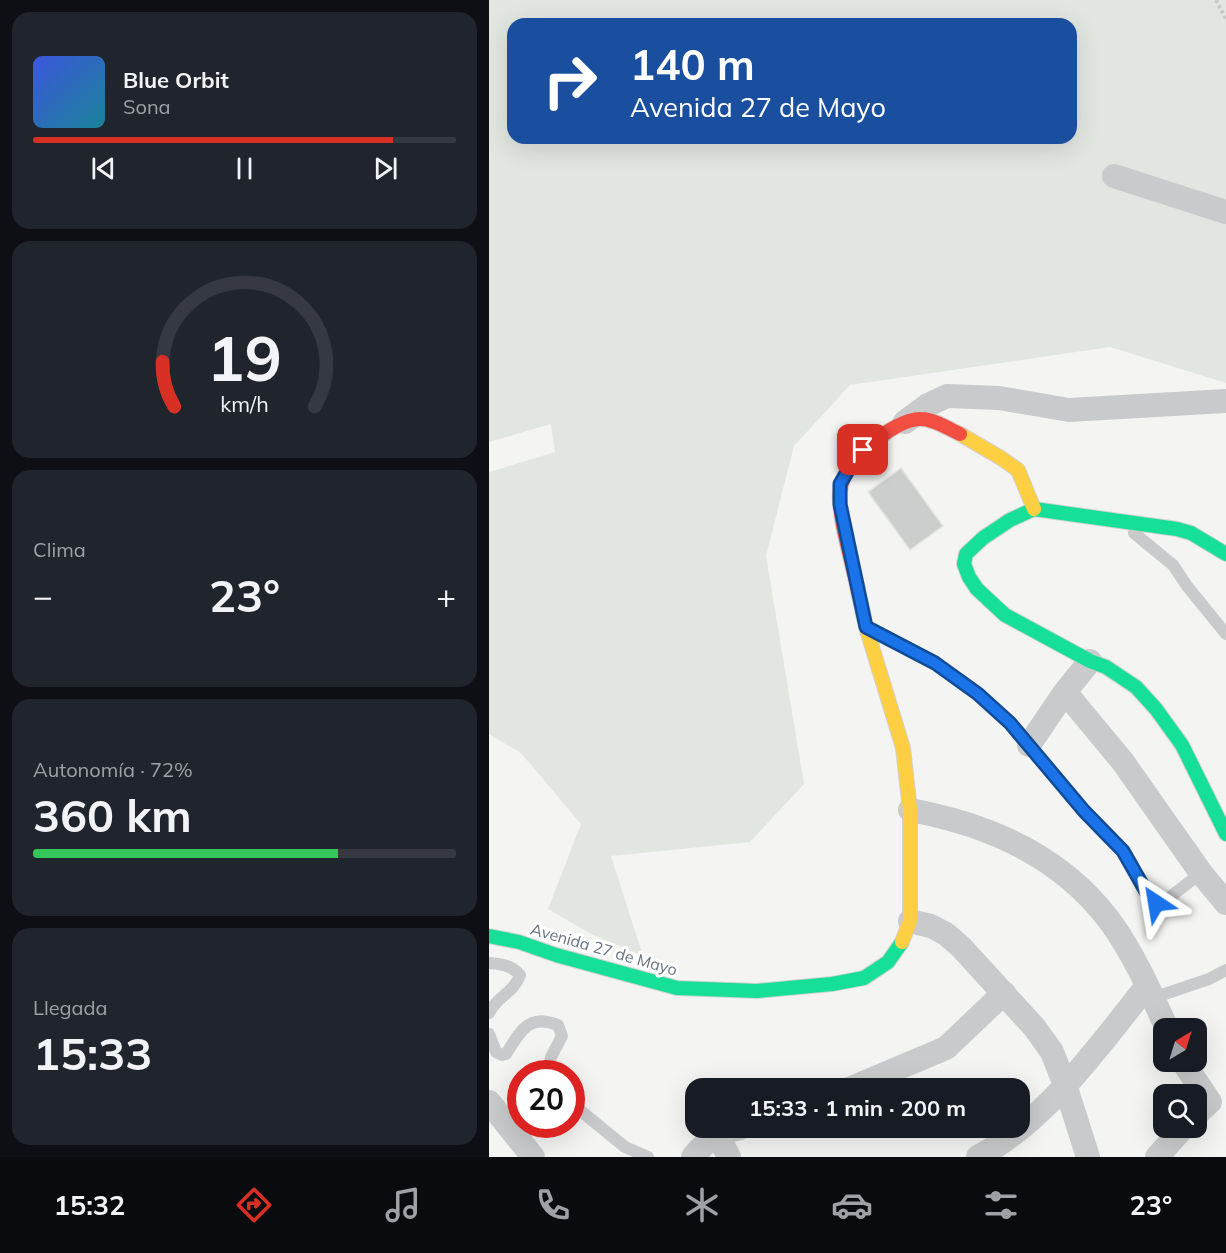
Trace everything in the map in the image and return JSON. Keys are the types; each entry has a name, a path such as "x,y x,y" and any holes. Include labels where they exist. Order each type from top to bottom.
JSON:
{"street":[{"path":"1114,176 1226,212"},
{"path":"905,422 928,405 947,396 999,398 1069,410 1226,401"},
{"path":"905,422 923,419 996,454 1018,469 1034,508"},
{"name":"Avenida 27 de Mayo","path":"489,936 511,940 556,955 677,988 757,991 832,984 864,978 888,962 904,940 910,921 910,810 903,748 866,627 840,504 840,484 863,450 905,422"},
{"path":"1226,554 1191,533 1177,529 1034,508 1010,520 983,538 966,554 964,564 977,589 1005,615 1090,661 1106,667 1136,687 1156,709 1182,745 1226,834"},
{"path":"1029,745 1065,692 1090,661"},
{"path":"1065,692 1123,762 1201,873 1226,903"},
{"path":"910,810 942,816 982,828 1039,856 1057,868 1108,919 1126,946 1162,1018"},
{"path":"910,921 931,926 946,934 961,947 1029,1021 1052,1052 1088,1157"},
{"path":"978,1157 992,1150 1029,1122 1150,992"},
{"path":"875,1078 946,1048 1003,993"},
{"path":"489,1101 533,1157"},
{"path":"693,1157 705,1142 715,1138"},
{"path":"729,1138 729,1157"},
{"path":"1157,1157 1174,1138"}],"lane":[{"path":"1119,522 1151,545 1173,565 1226,634"},
{"path":"866,627 944,669 978,694 1010,723 1084,811 1123,851 1152,902 1161,904 1201,873"},
{"path":"489,963 502,964 520,975 517,985 497,1000 489,1013"},
{"path":"1150,992 1209,979 1226,970"},
{"path":"489,1034 496,1052 502,1055 506,1054 521,1029 545,1020 558,1025 563,1036 550,1060"},
{"path":"585,1114 625,1147 648,1157"}],"path":[{"path":"1216,0 1226,20"}],"shaded area":[{"path":"489,0 1226,0 1226,383 1110,347 850,385 794,446 766,556 804,784 750,842 611,856 643,956 593,935 548,909 581,824 521,753 489,734 489,472 555,452 551,424 489,442"}],"building":[{"path":"901,468 943,526 910,550 868,492"}],"traffic: fast":[{"path":"1226,554 1191,533 1177,529 1034,509 1010,520 983,538 966,554 964,564 977,589 1005,615 1090,661 1106,667 1136,687 1156,709 1182,745 1226,834"},
{"path":"489,936 519,942 556,955 677,988 757,991 832,984 864,978 888,962 902,942"}],"traffic: slow":[{"path":"960,434 1018,470 1034,509"},
{"path":"858,591 866,627 903,748 910,810 910,921 902,942"}],"traffic: jam":[{"path":"858,591 843,528 840,503 840,492 849,469 859,456 884,434 910,421 921,419 931,421 960,434"}],"route":[{"path":"863,450 840,484 840,504 866,627 935,663 978,694 1010,723 1084,811 1123,851 1152,902 1156,903"}]}
